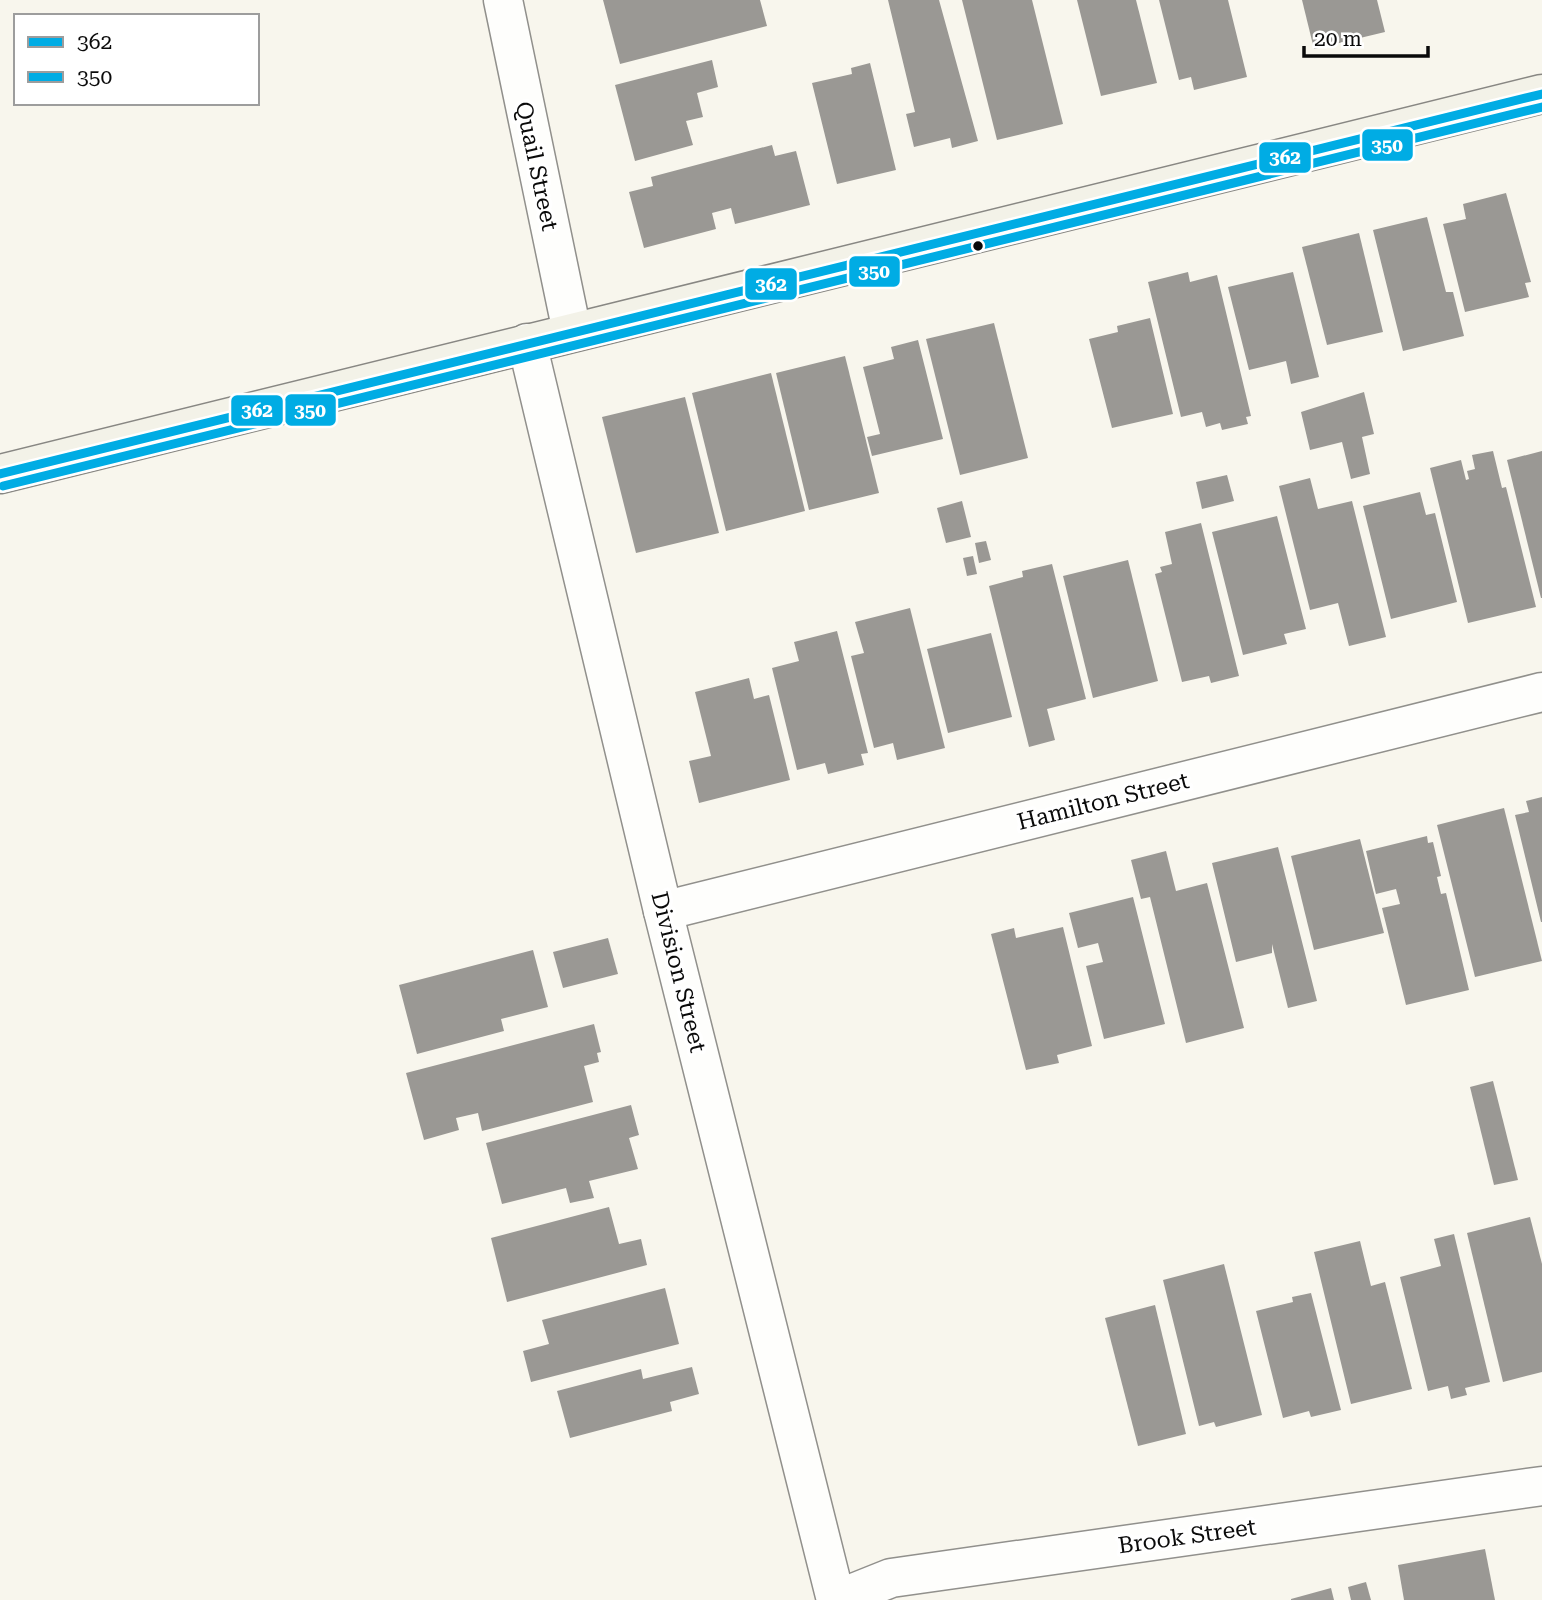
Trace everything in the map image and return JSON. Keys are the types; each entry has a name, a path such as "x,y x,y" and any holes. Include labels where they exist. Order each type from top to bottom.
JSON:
{"main road":[{"path":"0,474 1542,94"}],"street":[{"name":"Quail Street","path":"503,0 572,332"},
{"name":"Division Street","path":"527,343 663,911 836,1600"},
{"name":"Hamilton Street","path":"663,911 1542,692"},
{"name":"Brook Street","path":"836,1600 891,1578 1542,1486"}],"building":[{"path":"603,0 760,0 767,26 620,64"},
{"path":"888,0 939,0 978,141 952,148 950,138 914,147 906,114 915,112"},
{"path":"962,0 1032,0 1063,124 997,140"},
{"path":"1077,0 1136,0 1157,83 1101,96"},
{"path":"1159,0 1228,0 1247,77 1194,90 1191,77 1179,80"},
{"path":"1302,0 1377,0 1385,32 1314,49"},
{"path":"712,60 718,87 697,93 703,117 686,121 693,145 635,161 615,85"},
{"path":"870,63 896,170 837,184 812,83 852,74 851,68"},
{"path":"772,145 775,156 796,151 810,205 735,224 731,208 712,213 716,229 644,248 629,192 653,186 651,177"},
{"path":"1506,193 1531,282 1525,283 1529,297 1465,312 1443,224 1466,219 1463,204"},
{"path":"1427,217 1446,292 1453,292 1464,336 1403,351 1373,230"},
{"path":"1359,233 1383,332 1327,345 1302,247"},
{"path":"1188,272 1190,282 1217,275 1251,416 1246,417 1248,424 1222,430 1220,423 1206,427 1202,412 1181,417 1148,282"},
{"path":"1293,272 1319,377 1291,384 1286,361 1249,370 1228,287"},
{"path":"1150,318 1173,414 1112,428 1089,339 1118,332 1117,326"},
{"path":"994,323 1028,458 960,475 926,339"},
{"path":"918,340 943,439 872,456 867,437 880,434 863,367 894,359 891,347"},
{"path":"845,356 879,493 809,510 776,373"},
{"path":"771,373 805,511 726,531 692,393"},
{"path":"1364,392 1374,434 1362,437 1370,474 1351,479 1342,442 1310,450 1301,412"},
{"path":"685,397 719,533 636,553 602,417"},
{"path":"1493,451 1502,488 1506,487 1536,607 1468,623 1430,468 1461,460 1466,480 1469,479 1467,471 1475,469 1472,455"},
{"path":"1542,451 1542,598 1541,598 1507,460"},
{"path":"1227,475 1234,501 1202,509 1196,482"},
{"path":"1310,478 1318,509 1352,501 1386,637 1349,646 1338,603 1310,610 1279,486"},
{"path":"1420,492 1426,515 1435,513 1457,602 1391,619 1363,506"},
{"path":"962,501 971,537 946,543 937,508"},
{"path":"1277,516 1306,629 1284,634 1287,644 1243,655 1212,532"},
{"path":"1201,523 1239,676 1211,683 1209,676 1182,682 1155,574 1162,572 1160,567 1172,564 1165,532"},
{"path":"986,541 991,560 979,563 975,543"},
{"path":"973,556 977,574 967,576 963,558"},
{"path":"1128,560 1158,681 1093,698 1063,576"},
{"path":"1052,564 1086,699 1047,709 1055,740 1029,747 989,586 1023,577 1022,571"},
{"path":"910,608 945,748 897,760 893,743 874,748 851,656 864,653 855,622"},
{"path":"837,631 868,753 861,754 864,765 828,774 825,763 797,770 772,668 799,661 794,642"},
{"path":"991,633 1012,717 948,733 927,649"},
{"path":"749,678 754,699 769,695 790,780 699,803 689,761 711,756 695,692"},
{"path":"1542,797 1541,922 1515,815 1529,812 1526,801"},
{"path":"1504,808 1542,961 1475,977 1437,825"},
{"path":"1427,836 1428,843 1433,842 1441,876 1437,877 1441,894 1446,893 1469,990 1406,1005 1382,908 1400,904 1396,889 1376,894 1366,851"},
{"path":"1360,839 1384,933 1314,950 1291,856"},
{"path":"1278,847 1317,1001 1288,1008 1272,944 1272,953 1236,962 1212,863"},
{"path":"1166,851 1176,891 1207,883 1244,1028 1186,1043 1150,897 1141,899 1131,860"},
{"path":"1133,897 1165,1024 1104,1039 1086,966 1103,962 1098,943 1078,948 1069,913"},
{"path":"1063,927 1092,1046 1057,1055 1059,1063 1026,1070 991,934 1014,928 1016,938"},
{"path":"608,938 618,974 563,988 553,952"},
{"path":"533,950 548,1007 501,1019 504,1031 417,1054 399,985"},
{"path":"594,1024 601,1052 597,1053 599,1062 584,1066 593,1102 482,1131 478,1113 456,1118 459,1130 424,1140 406,1073"},
{"path":"1493,1081 1518,1180 1494,1185 1470,1087"},
{"path":"631,1105 639,1135 629,1138 638,1169 589,1181 594,1198 570,1203 566,1188 502,1204 486,1143"},
{"path":"609,1207 619,1244 641,1239 647,1265 507,1302 491,1238"},
{"path":"1530,1217 1542,1264 1542,1372 1503,1382 1467,1233"},
{"path":"1454,1234 1490,1382 1465,1388 1467,1395 1451,1399 1448,1386 1428,1391 1400,1277 1441,1266 1434,1239"},
{"path":"1360,1241 1371,1286 1385,1282 1412,1389 1351,1404 1314,1252"},
{"path":"1224,1264 1262,1415 1216,1427 1214,1422 1199,1426 1163,1280"},
{"path":"665,1288 679,1344 531,1382 523,1351 549,1344 542,1320"},
{"path":"1311,1293 1341,1410 1311,1417 1309,1411 1283,1418 1256,1311 1293,1302 1292,1297"},
{"path":"1155,1305 1186,1434 1138,1446 1105,1318"},
{"path":"692,1367 699,1394 670,1402 672,1411 570,1438 557,1391 641,1369 643,1379"},
{"path":"1485,1549 1495,1600 1404,1600 1398,1565"},
{"path":"1366,1582 1371,1600 1351,1600 1348,1587"},
{"path":"1331,1588 1334,1600 1291,1600 1291,1599"}],"transit line":[{"name":"362","path":"0,474 1542,94"},
{"name":"350","path":"3,486 1542,107"}]}
